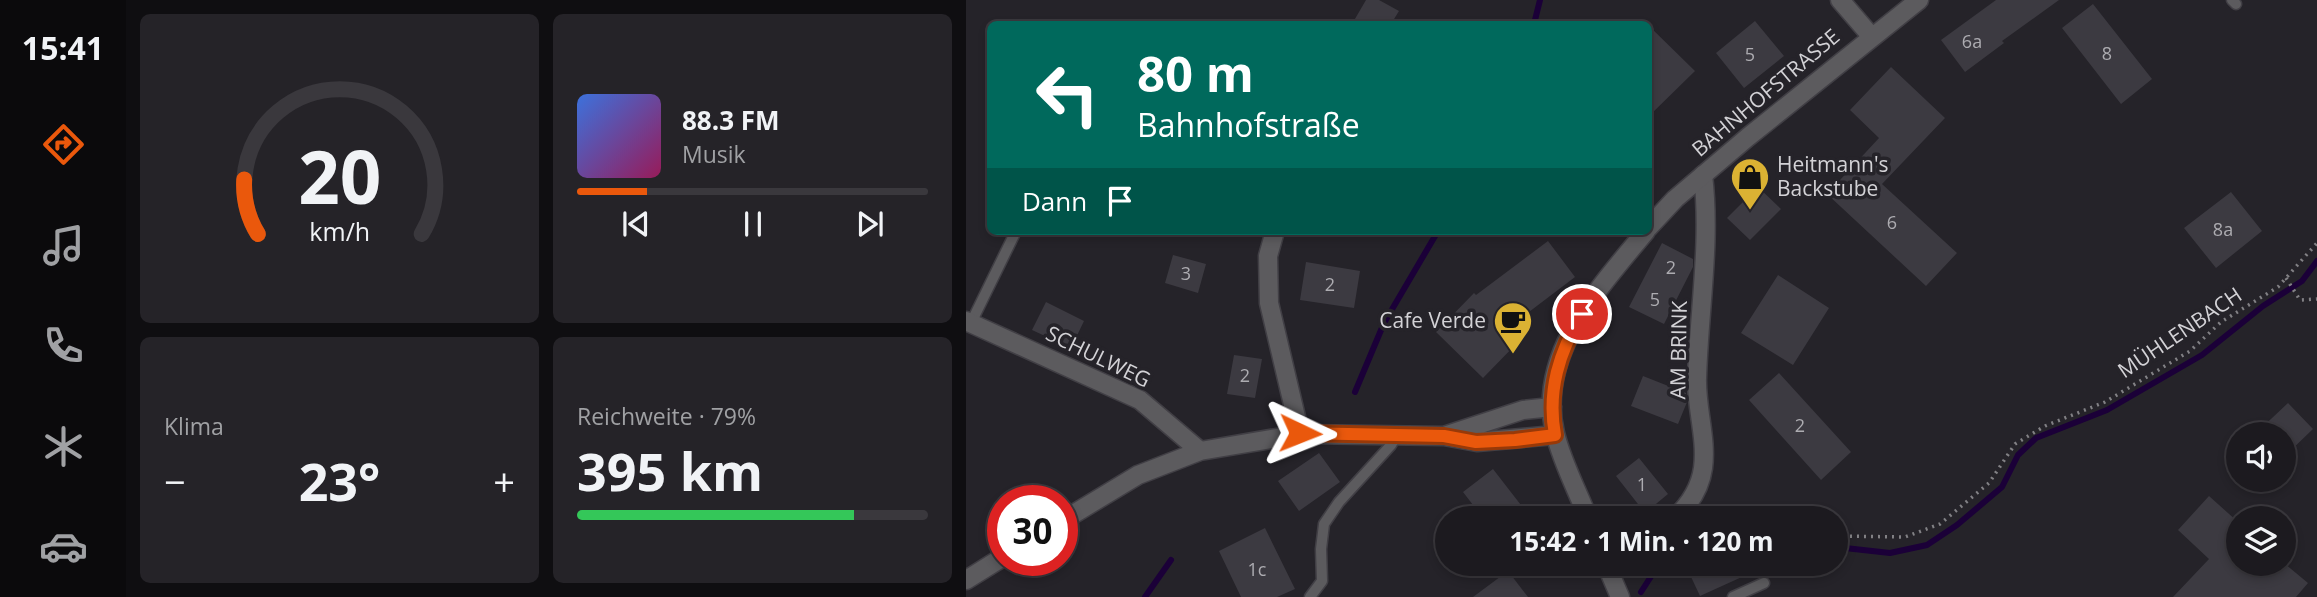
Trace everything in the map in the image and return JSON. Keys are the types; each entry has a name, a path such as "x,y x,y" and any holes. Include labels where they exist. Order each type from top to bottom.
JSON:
{"street":[{"path":"1840,0 1871,36"},
{"name":"BAHNHOFSTRASSE","path":"1652,224 1675,199 1703,175 1871,36 1919,0"},
{"name":"AM BRINK","path":"1685,506 1698,491 1703,469 1704,447 1697,381 1707,210 1703,175"},
{"path":"1274,235 1268,256 1269,303 1300,433"},
{"name":"BAHNHOFSTRASSE","path":"1583,506 1555,435 1552,407 1558,364 1570,333 1612,273 1643,235"},
{"name":"SCHULWEG","path":"969,322 1140,400 1200,451"},
{"path":"1444,436 1523,410 1552,407"},
{"path":"1078,511 1138,475 1200,451 1300,433 1444,436 1476,442 1555,435"},
{"path":"966,579 987,567"},
{"path":"1614,576 1620,597"}],"lane":[{"path":"969,322 1014,235"},
{"path":"1310,597 1322,581 1321,549 1324,524 1339,502 1397,435"},
{"path":"1732,597 1764,583"}],"path":[{"name":"MÜHLENBACH","path":"1848,536 1905,537 1940,524 1989,482 2015,444 2045,426 2105,402 2190,351 2221,321 2278,288 2317,243"},
{"path":"2286,279 2300,300 2317,299"}],"building":[{"path":"1366,0 1379,0 1399,11 1393,21 1354,21"},
{"path":"1996,0 2059,0 2002,41 2004,43 1965,72 1941,40"},
{"path":"2093,4 2152,79 2121,104 2062,28"},
{"path":"1755,21 1784,56 1744,88 1716,53"},
{"path":"1652,29 1695,71 1652,113"},
{"path":"1891,67 1945,118 1882,184 1957,253 1926,286 1827,194 1879,138 1850,110"},
{"path":"1758,187 1781,209 1750,240 1727,218"},
{"path":"2231,192 2262,231 2216,268 2184,228"},
{"path":"1548,241 1575,277 1509,327 1521,339 1483,378 1436,332 1474,293 1476,295"},
{"path":"1662,243 1693,259 1693,267 1664,324 1629,307"},
{"path":"1173,255 1206,264 1198,293 1165,283"},
{"path":"1306,262 1360,271 1354,308 1300,300"},
{"path":"1778,275 1829,308 1793,365 1741,333"},
{"path":"1046,302 1084,321 1071,348 1032,330"},
{"path":"1234,355 1262,359 1255,398 1227,394"},
{"path":"1779,373 1851,452 1821,480 1749,400"},
{"path":"1643,376 1686,393 1687,402 1678,424 1631,406"},
{"path":"2288,403 2313,429 2296,445 2296,422 2268,422"},
{"path":"1319,453 1340,482 1299,511 1278,481"},
{"path":"1639,458 1668,494 1653,506 1640,506 1616,476"},
{"path":"1493,469 1522,506 1474,506 1463,492"},
{"path":"2209,496 2226,511 2226,576 2296,576 2296,573 2308,583 2296,597 2173,597 2209,559 2178,530"},
{"path":"1265,528 1295,589 1277,597 1241,597 1219,551"},
{"path":"1501,576 1512,576 1528,597 1473,597"},
{"path":"1691,576 1744,576 1700,596"}],"waterway":[{"path":"1535,21 1540,0"},
{"path":"1355,392 1384,323 1436,235"},
{"path":"1848,548 1890,553 1927,545 1957,525 2002,487 2018,455 2036,438 2107,410 2202,355 2263,306 2302,281 2317,261"},
{"path":"1145,597 1171,560"},
{"path":"1641,592 1651,576"}],"place":[{"name":"Heitmann's Backstube","path":"1750,211"},
{"name":"Cafe Verde","path":"1513,355"}],"route":[{"path":"1300,433 1444,436 1476,442 1555,435 1552,392 1558,364 1570,333 1582,314"}]}
